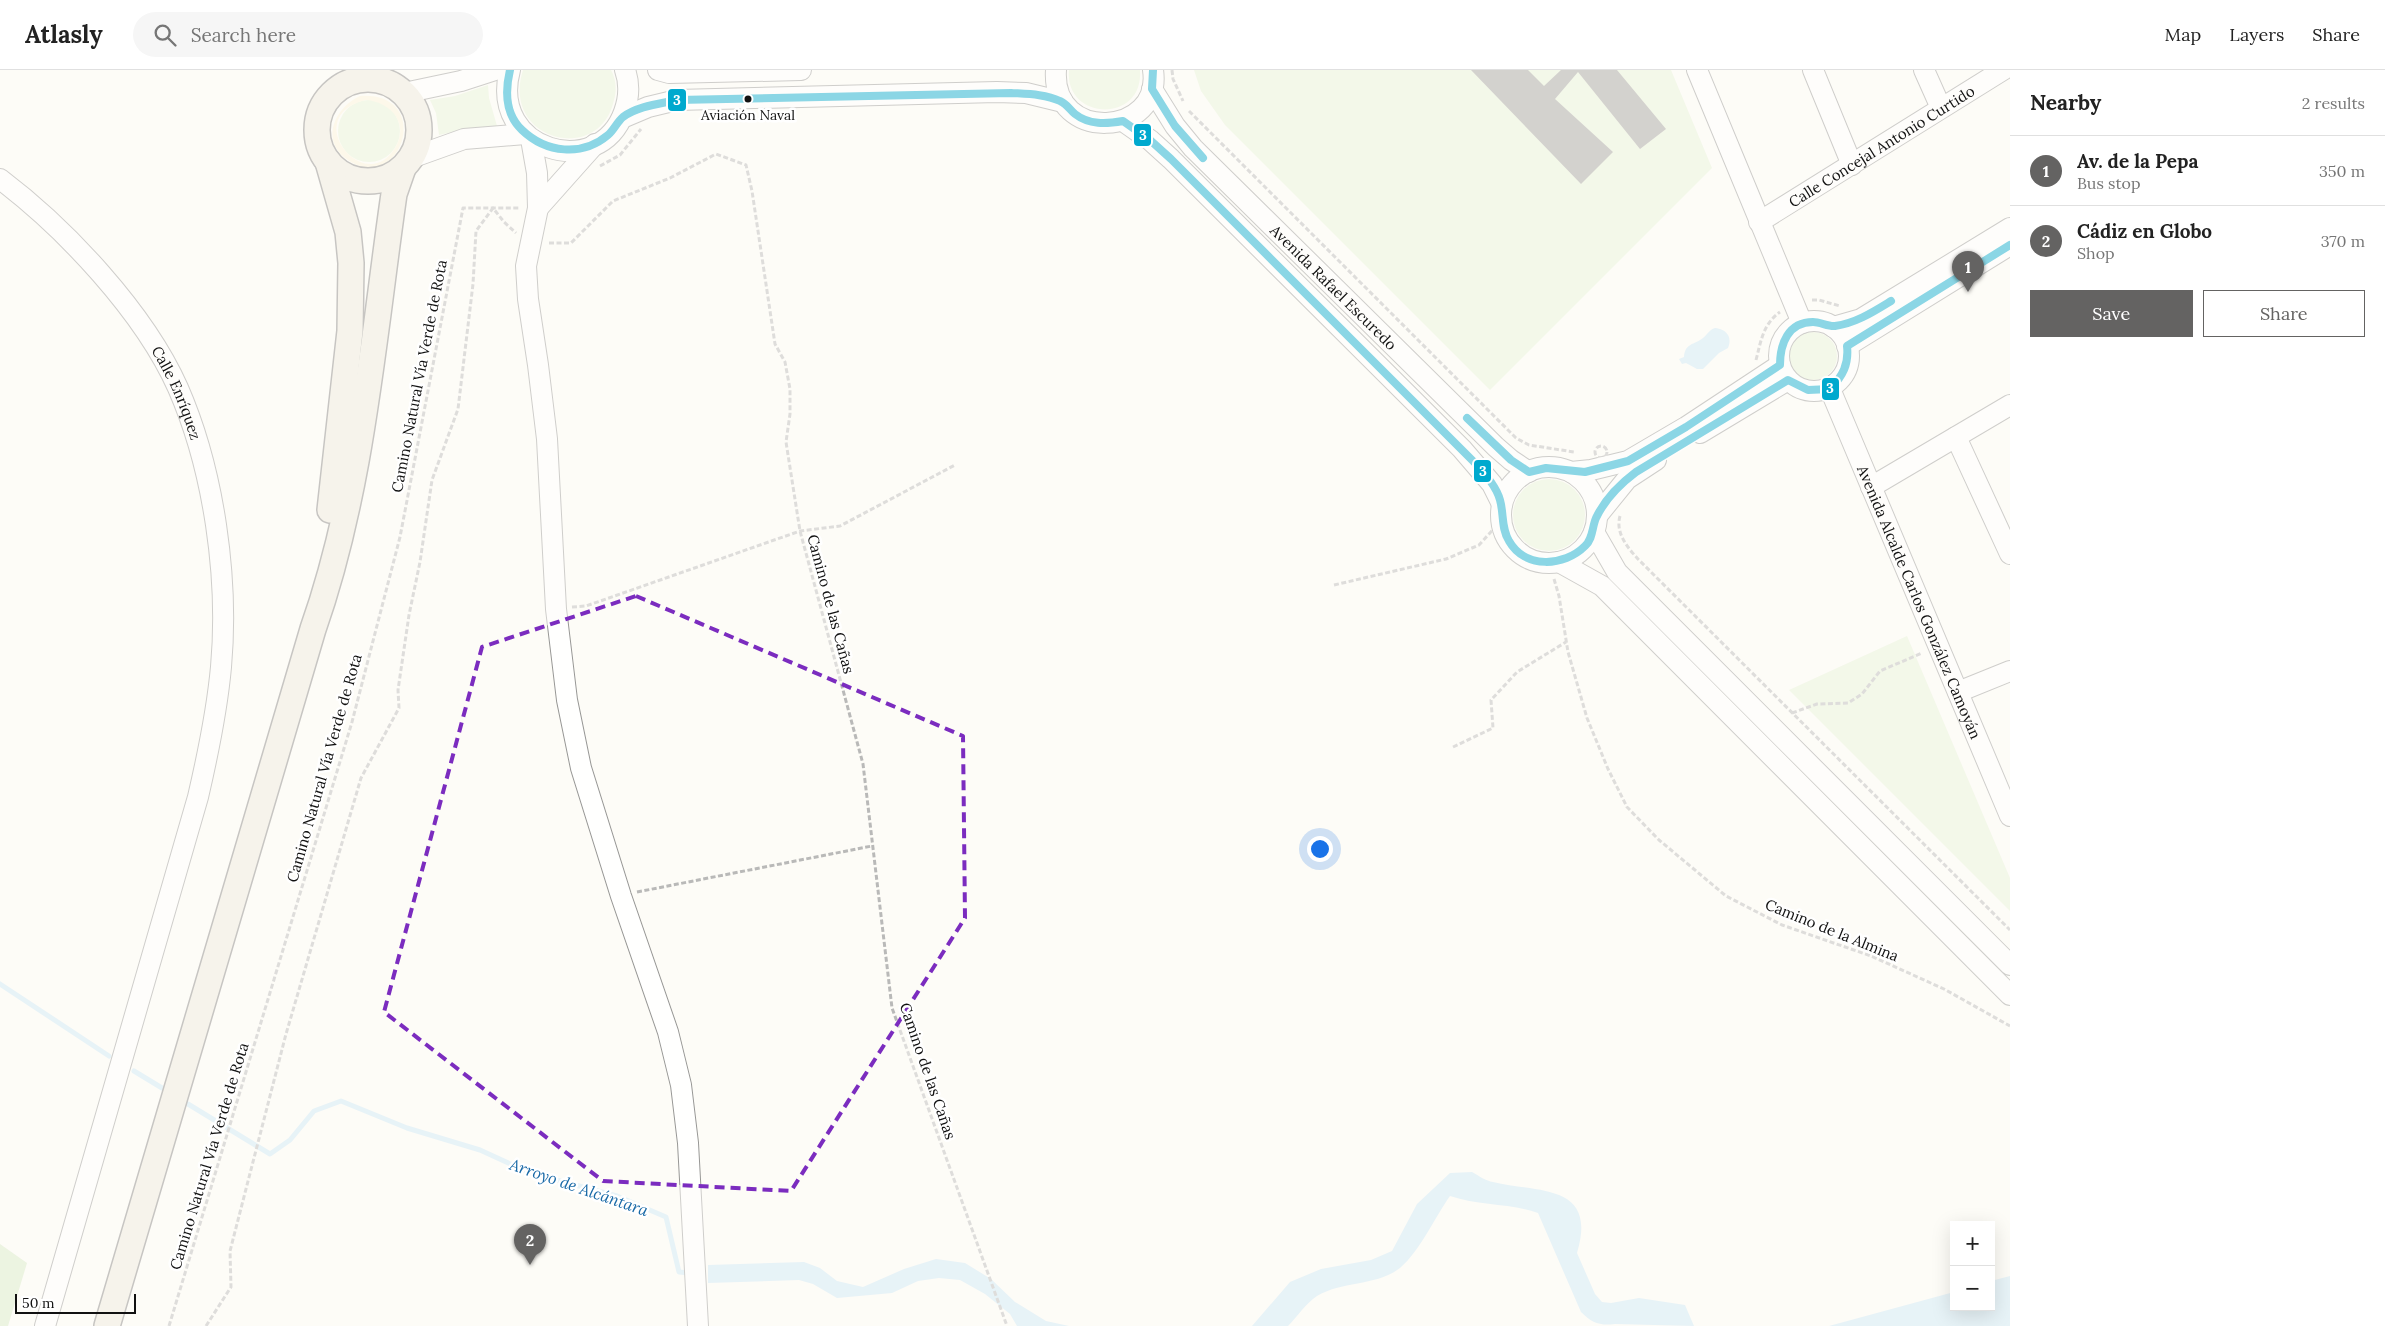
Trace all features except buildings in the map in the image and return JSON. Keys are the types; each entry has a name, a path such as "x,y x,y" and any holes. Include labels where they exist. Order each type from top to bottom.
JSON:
{"main road":[{"path":"107,1326 313,629 329,584 356,459 394,194 418,142 420,124 415,107 393,82 375,79 360,79 345,84 336,81 318,119 317,134 321,149 328,162 348,232 352,263 350,331 333,493 313,629"},
{"path":"328,162 341,173 356,180 373,181 389,177 407,163"}],"street":[{"path":"393,82 461,81 495,70"},
{"path":"510,70 506,82 507,101 516,124 528,136 546,147 562,151 579,150 595,144"},
{"path":"538,208 595,144 610,133 622,118 627,103 628,88 625,70"},
{"path":"658,70 669,73 801,70"},
{"path":"1056,70 1057,90 1063,102 1083,120 1096,124 1110,124 1123,121 1136,113 1146,102 1152,80"},
{"path":"1697,70 1802,323"},
{"path":"1813,70 1852,165"},
{"path":"1924,70 1940,108"},
{"name":"Calle Concejal Antonio Curtido","path":"1759,222 2003,70"},
{"name":"Avenida Rafael Escuredo","path":"1152,80 1175,126 1193,148 1496,447 1511,460 1530,472"},
{"path":"622,118 648,107 677,100 997,92 1026,94 1063,102"},
{"name":"Avenida Rafael Escuredo","path":"1123,121 1171,159 1456,442 1486,476 1502,512"},
{"path":"407,163 464,139 528,136"},
{"path":"528,136 537,173 538,208 526,266 528,299 547,439 556,608 567,700 581,768 621,896 668,1032 681,1085 688,1142 698,1326"},
{"name":"Calle Enríquez","path":"0,179 49,220 99,273 138,322 158,352 178,388 206,477 216,527 223,621 221,666 212,735 198,797 45,1326"},
{"path":"1833,328 1861,319 2010,228"},
{"path":"1847,346 2010,246"},
{"path":"1813,321 1833,328 1842,335 1847,346 1847,367 1842,376 1830,389 1806,390 1796,386 1784,372 1780,350 1786,336 1802,323 1813,321"},
{"path":"1571,472 1591,470 1628,461 1784,372"},
{"path":"1554,562 1575,555 1587,544 1595,524 1616,490 1636,472 1784,372"},
{"name":"Avenida Alcalde Carlos González Camoyán","path":"1830,389 2010,816"},
{"path":"1872,487 2010,405"},
{"path":"1956,437 2010,554"},
{"path":"2010,965 1617,572 1595,524 1594,499 1586,484 1571,472 1555,467 1538,468 1518,478 1507,491 1502,512 1506,537 1516,550 1533,560 1554,562 1602,586 2010,995"},
{"path":"1958,692 2010,671"}],"path":[{"path":"1172,70 1173,79 1182,99 1198,122 1503,426 1516,438 1529,445 1578,453"},
{"name":"Camino de las Cañas","path":"530,244 571,243 613,201 670,178 716,154 746,165 752,190 775,344 784,362 790,389 790,414 786,442 800,531 863,764 892,1008 1007,1326"},
{"name":"Camino Natural Vía Verde de Rota","path":"169,1326 357,704 400,537 463,208 493,208"},
{"path":"493,208 538,208"},
{"path":"493,208 504,222 530,244"},
{"path":"206,1326 230,1287 230,1251 232,1242 286,1034 361,778 399,708 398,690 432,480 458,409 473,284 476,231 493,208"},
{"path":"1753,365 1761,336 1771,320 1782,311"},
{"path":"1607,451 1614,450"},
{"path":"1590,452 1595,452"},
{"path":"556,608 586,606 800,531 840,526 955,465"},
{"path":"1622,508 1618,522 1625,544 1631,552 2010,930"},
{"path":"1334,585 1446,559 1479,545 1502,512"},
{"name":"Camino de la Almina","path":"1554,562 1566,642 1587,718 1608,770 1627,807 1659,840 1726,896 1782,925 1871,956 1944,990 2010,1026"},
{"path":"1453,747 1493,728 1491,700 1517,672 1566,642"},
{"path":"1792,713 1817,704 1848,702 1862,694 1880,671 1939,646"},
{"path":"621,896 872,846"}],"highlighted area":[{"path":"636,596 963,736 965,918 791,1191 603,1181 384,1012 482,647"}],"green space":[{"path":"523,70 611,70 616,85 616,92 605,121 591,133 573,138 555,136 538,128 526,114 520,94"},
{"path":"1069,70 1140,70 1138,88 1130,100 1118,107 1104,109 1090,107 1079,99 1071,87"},
{"path":"1194,70 1671,70 1712,168 1490,390 1225,125 1201,91"},
{"path":"488,85 489,98 497,126 470,128 439,135 436,113 430,100 455,96"},
{"path":"363,100 375,100 391,109 398,119 400,131 398,143 391,153 375,162 363,162 352,157 343,148 338,137 338,125 343,114 352,105"},
{"path":"1808,332 1818,332 1830,339 1837,351 1837,361 1830,373 1818,380 1808,380 1800,376 1793,369 1789,361 1789,351 1793,343 1800,336"},
{"path":"1549,479 1569,485 1579,495 1585,515 1579,535 1569,545 1549,551 1529,545 1519,535 1513,515 1519,495 1529,485"},
{"path":"1907,636 2010,878 2010,911 1789,690"},
{"path":"0,1244 27,1263 8,1326 0,1326"}],"sand":[{"path":"360,96 383,99 398,109 403,124 402,141 394,156 382,165 365,167 345,158 337,150 333,141 332,132 334,124 338,115 351,101","holes":["366,100 383,105 396,116 400,131 395,148 382,161 368,164 355,159 344,149 337,135 338,121 346,109"]}],"water":[{"path":"1715,328 1728,334 1730,340 1728,348 1719,353 1703,369 1697,369 1686,363 1682,364 1679,359 1684,357 1686,349"},
{"path":"1472,1172 1490,1181 1560,1195 1572,1203 1579,1214 1581,1230 1577,1253 1595,1294 1602,1302 1611,1303 1639,1298 1685,1305 1694,1326 1605,1325 1596,1323 1581,1312 1538,1213 1450,1196 1414,1253 1400,1268 1391,1274 1370,1281 1337,1288 1317,1296 1305,1306 1288,1326 1252,1326 1290,1282 1321,1269 1371,1260 1392,1251 1417,1204 1450,1173"},
{"path":"936,1259 965,1263 991,1279 1015,1302 1046,1321 1069,1326 1017,1326 1010,1314 985,1294 960,1280 939,1278 918,1281 892,1293 837,1298 813,1284 799,1280 708,1283 708,1265 804,1262 820,1268 837,1281 863,1287 904,1269"},
{"path":"2010,1276 2010,1326 1829,1326 1950,1293 1950,1311 1995,1311 1995,1280"}],"waterway":[{"name":"Arroyo de Alcántara","path":"0,984 109,1056"},
{"name":"Arroyo de Alcántara","path":"134,1071 162,1088"},
{"name":"Arroyo de Alcántara","path":"188,1104 270,1154 290,1140 314,1111 341,1101 407,1128 480,1150 530,1173 617,1196 666,1217 679,1272 690,1273"}],"transit line":[{"name":"3","path":"510,70 507,94 509,110 516,124 542,144 564,149 587,147 598,142 610,133 623,117 635,110 677,100 1011,93 1036,95 1060,101 1080,118 1092,122 1123,121 1150,140 1171,159 1476,464 1489,478 1498,494 1506,536 1509,541 1525,557 1545,562 1567,558 1585,546 1590,540 1596,518 1608,498 1636,472 1788,380 1808,390 1830,389 1846,364 1847,346 2010,245"},
{"name":"3","path":"1153,70 1152,89 1175,126 1203,158"},
{"name":"3","path":"1467,418 1511,460 1529,472 1546,468 1585,472 1628,461 1686,427 1780,365 1784,342 1797,326 1813,322 1833,326 1843,325 1891,301"}],"place":[{"name":"Aviación Naval","path":"748,99"},
{"name":"Av. de la Pepa","path":"1968,292"},
{"name":"Cádiz en Globo","path":"530,1265"}]}
